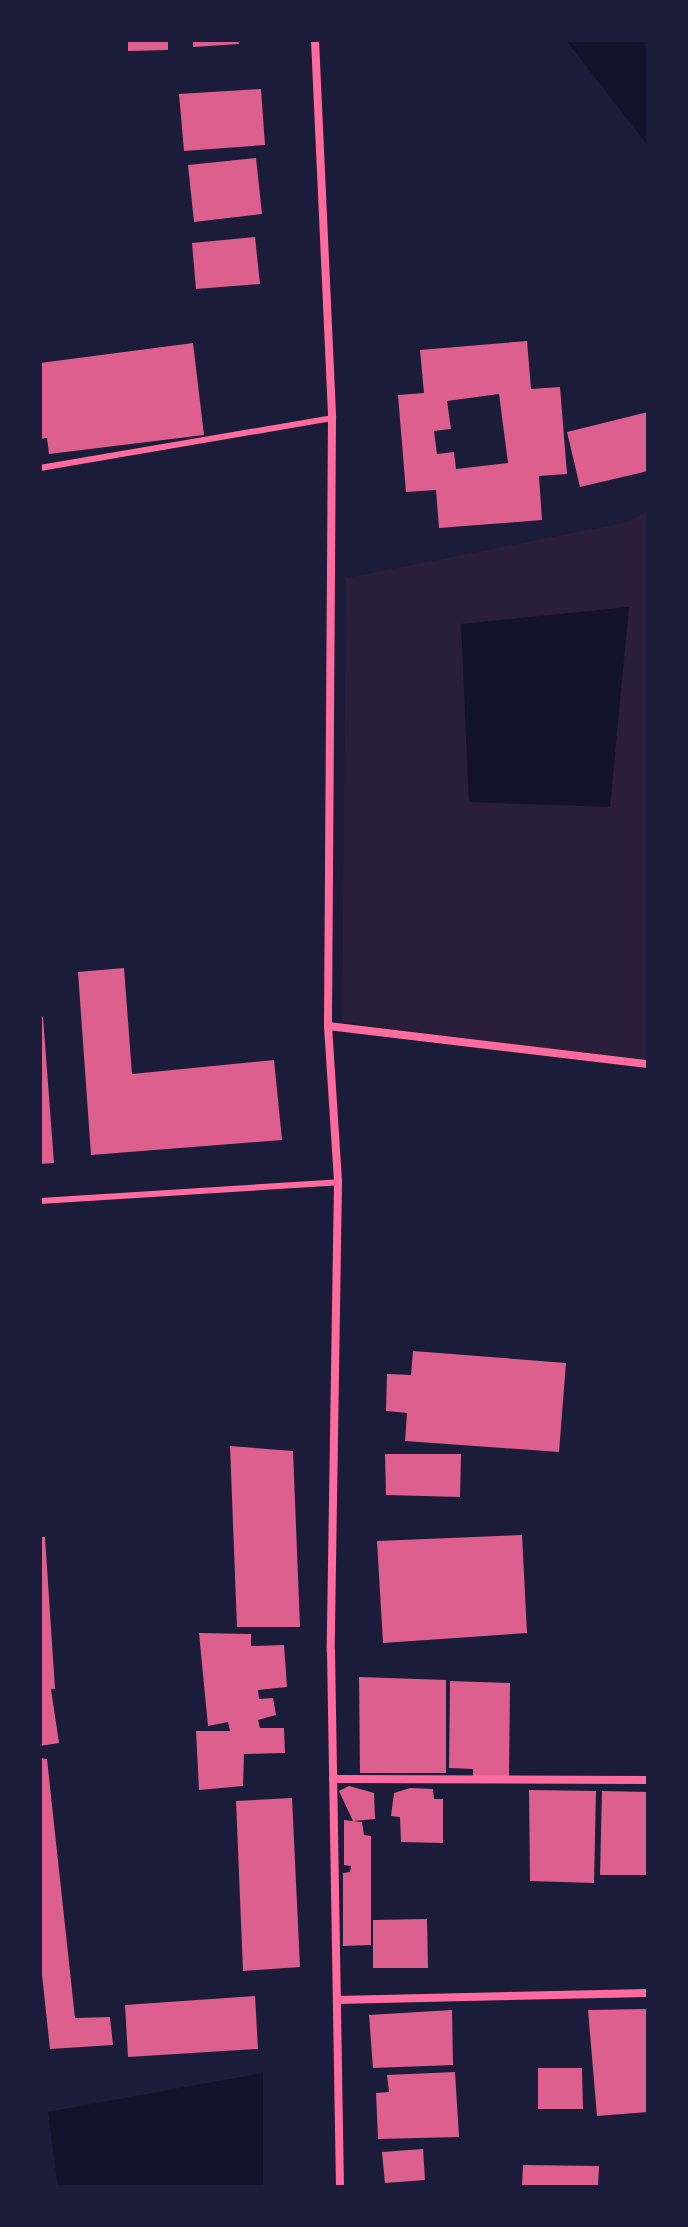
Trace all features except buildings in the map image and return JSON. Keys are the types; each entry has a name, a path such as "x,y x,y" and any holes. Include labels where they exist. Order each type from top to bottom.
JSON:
{"street":[{"path":"315,40 332,418 328,1026 338,1182 333,1779 340,2187"},
{"path":"328,1026 648,1064"},
{"path":"333,1779 648,1780"},
{"path":"337,2000 648,1993"}],"lane":[{"path":"40,468 332,418"},
{"path":"40,1201 338,1182"}],"shaded area":[{"path":"566,40 648,40 648,146"},
{"path":"648,512 648,1061 342,1022 346,578 623,523"},
{"path":"629,607 610,807 469,802 461,624"},
{"path":"263,2073 263,2187 58,2187 48,2112"}]}
